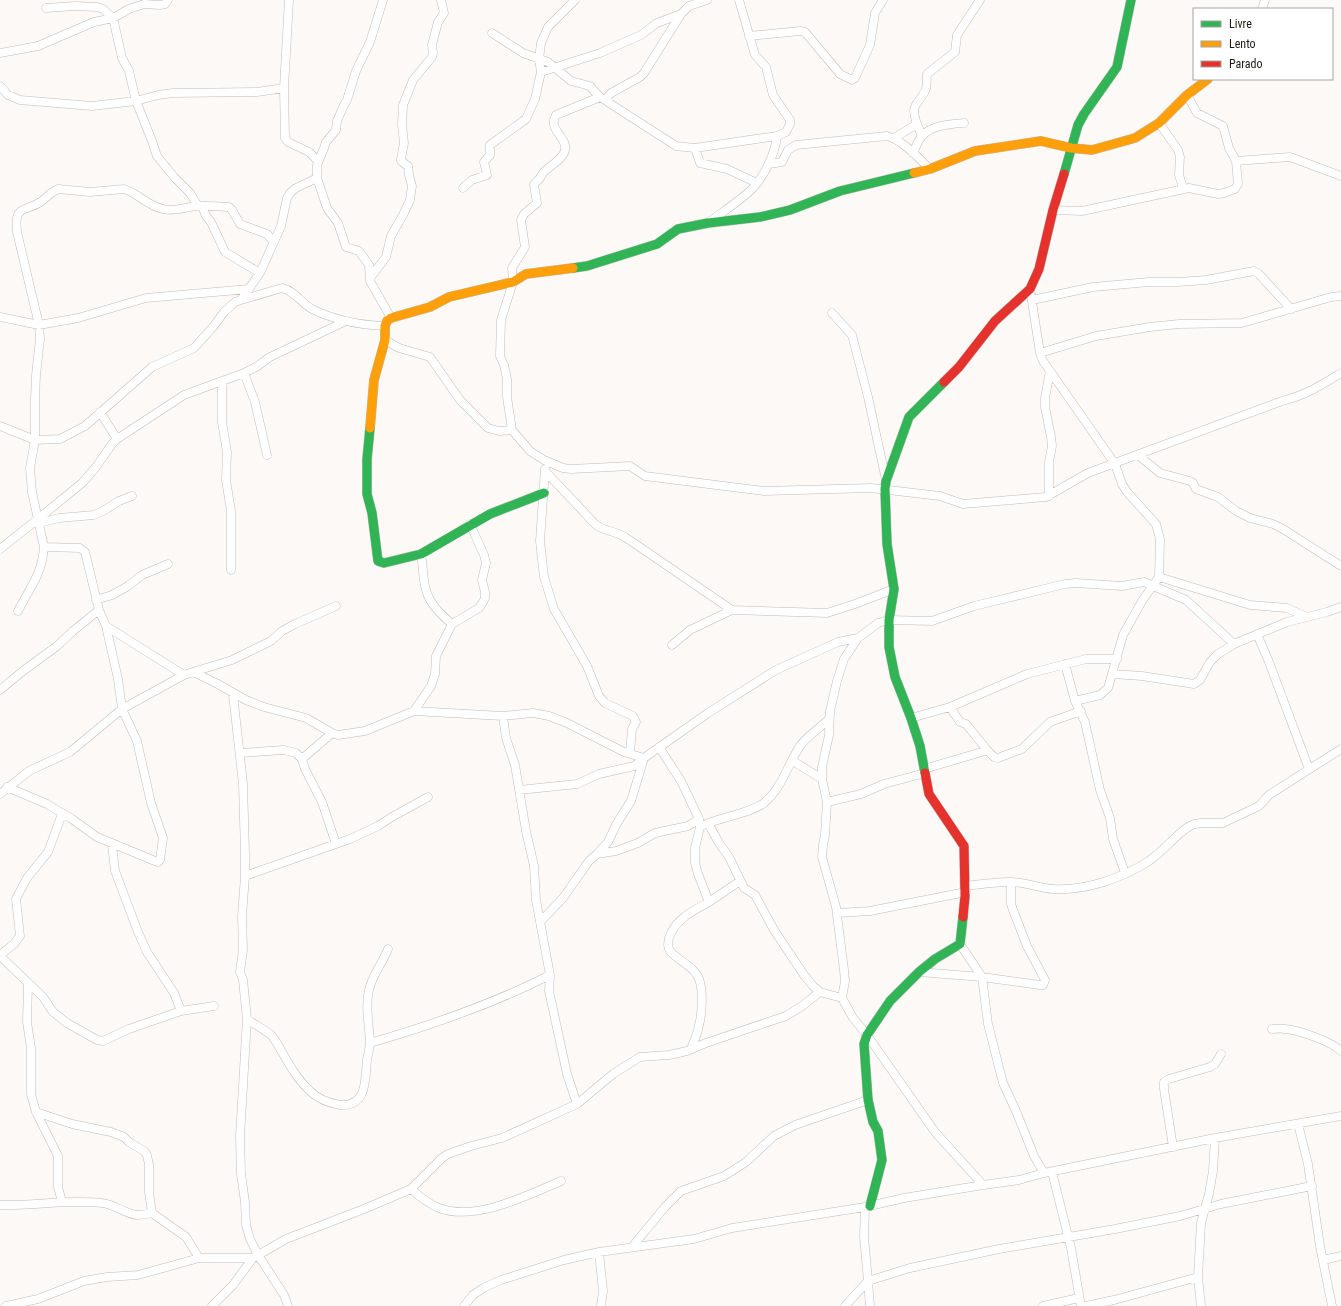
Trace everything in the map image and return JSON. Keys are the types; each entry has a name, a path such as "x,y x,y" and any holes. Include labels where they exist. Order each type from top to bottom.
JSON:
{"street":[{"path":"0,52 38,46 94,22 113,18 129,9 144,4 165,4 168,0"},
{"path":"289,0 284,88 285,138 288,142 309,152 318,160"},
{"path":"383,0 370,42 356,71 347,100 337,121 336,130 326,142 318,160 317,178 327,208 338,223 346,247 360,251 369,266 370,278 391,318"},
{"path":"370,278 386,257 391,236 403,215 412,192 408,166 402,161 401,158 404,143 402,124 403,105 413,80 432,57 432,45 438,22 444,13 441,0"},
{"path":"463,188 472,180 487,176 484,162 490,154 490,144 526,119 535,99 541,72 539,59 541,43 548,27 575,0"},
{"path":"707,0 689,6 680,14 644,73 640,77 602,98 584,102 556,115 554,118 553,121 556,130 566,146 565,151 560,158 543,173 534,185 537,203 522,216 521,223 525,247 512,268 513,282 502,320 500,356 504,365 507,379 507,397 512,430 527,448 544,460 563,468 571,469 630,466 645,476 764,491 855,488 886,485 940,496 964,504 1049,496 1088,473 1138,456 1282,401 1298,397 1315,390 1341,373"},
{"path":"492,33 523,53 545,60 571,81 590,86 594,92 602,98 676,146 695,148 777,136 786,132 790,127 790,120 774,95 766,66 755,55 739,0"},
{"path":"750,36 800,31 805,32 840,74 852,80 856,78 870,45 875,13 883,0"},
{"path":"922,136 913,114 914,109 926,88 927,74 955,52 957,35 980,0"},
{"path":"886,485 909,418 959,367 995,321 1030,289 1040,269 1053,210 1078,125 1117,67 1131,0"},
{"path":"46,8 74,6 97,7 103,9 113,18 122,58 129,71 136,101 158,159 190,193 200,206 225,252 260,273"},
{"path":"541,72 600,54 641,35 657,23 680,14"},
{"path":"544,493 490,514 470,524 421,554 384,563 378,561 372,514 367,494 367,459 373,406 374,380 385,340 385,326 387,321 391,318 430,307 449,297 513,282 526,274 587,266 657,244 678,229 708,223 767,216 790,210 840,191 930,169 975,151 1039,141 1071,148 1092,150 1135,138 1159,122 1187,95 1207,80"},
{"path":"0,86 8,95 20,100 92,106 136,101 158,95 173,93 258,92 284,88"},
{"path":"1053,210 1082,211 1183,188 1218,194 1224,194 1235,189 1238,184 1236,161 1229,148 1223,126 1197,113 1187,95"},
{"path":"1159,122 1178,150 1180,157 1179,174 1183,188"},
{"path":"913,153 922,136 928,131 935,128 964,123"},
{"path":"894,138 917,124"},
{"path":"708,223 751,190 769,164 776,148 777,136"},
{"path":"769,164 782,162 788,150 796,145 887,136 894,138 930,169"},
{"path":"695,148 700,163 727,169 756,183"},
{"path":"1236,161 1290,157 1341,176"},
{"path":"241,300 260,273 281,226 287,198 290,193 296,188 317,178"},
{"path":"18,611 40,571 44,547 32,492 30,468 35,440 36,375 40,339 39,325 17,232 17,215 22,210 37,204 54,191 61,189 90,192 124,189 148,204 164,210 200,206 231,208 240,224 267,234 274,242"},
{"path":"1032,300 1093,287 1149,282 1199,280 1254,271 1259,274 1291,309"},
{"path":"0,317 39,325 78,318 146,298 249,288"},
{"path":"0,426 35,440 60,439 85,426 152,367 194,348 224,312 236,302 282,288 292,292 310,308 346,321 385,326"},
{"path":"1030,289 1040,353 1050,371 1116,464 1127,492 1158,528 1160,539 1159,576 1142,601 1123,635 1108,688 1100,695 1075,701"},
{"path":"1040,353 1108,333 1178,324 1242,323 1331,297 1341,296"},
{"path":"832,313 852,335 868,397 886,485 887,544 894,588 889,620 889,647 894,672 920,746 931,799 963,843 966,889 960,944 982,977 988,1024 1003,1083 1034,1156 1048,1172 1071,1248 1080,1302 1043,1306"},
{"path":"0,549 39,521 82,483 117,439 193,390 244,373 270,357 346,321"},
{"path":"385,340 399,348 430,358 460,400 488,428 499,431 512,430"},
{"path":"1049,496 1049,462 1052,446 1045,407 1045,398 1050,371"},
{"path":"244,373 255,402 267,455"},
{"path":"222,381 222,422 227,452 226,480 230,511 230,570"},
{"path":"100,412 117,439"},
{"path":"1138,456 1160,473 1193,483 1196,489 1218,497 1236,511 1250,518 1273,524 1283,529 1341,566"},
{"path":"544,460 546,472 540,542 544,577 554,609 587,666 599,696 605,703 633,716 635,719 636,722 632,729 630,753"},
{"path":"546,472 600,528 618,533 625,537 732,610"},
{"path":"39,521 94,515 104,511 119,501 132,496"},
{"path":"414,711 431,686 435,674 436,656 452,624 479,608 485,598 482,580 486,563 470,524"},
{"path":"7,787 47,804 97,837 158,862 160,860 163,838 151,803 137,741 122,709 118,679 106,626 96,600 83,549 44,547"},
{"path":"421,554 424,569 424,585 428,596 432,604 452,624"},
{"path":"96,600 112,595 128,586 142,575 168,564"},
{"path":"1159,576 1250,605 1287,608 1307,617"},
{"path":"983,1185 935,1132 867,1035 853,1018 842,998 844,970 837,913 822,857 827,802 822,779 822,767 829,734 832,703 840,669 849,650 858,638 878,623 889,620 932,621 974,606 1065,584 1076,583 1122,586 1144,582 1186,600 1234,644"},
{"path":"672,645 690,630 732,610 826,613 855,604 894,588"},
{"path":"0,794 29,771 70,752 122,709 184,675 232,660 271,641 282,631 295,624 336,606"},
{"path":"1113,674 1142,676 1194,684 1200,680 1214,658 1234,644 1287,622 1327,612 1341,606"},
{"path":"0,690 57,646 73,630 99,610"},
{"path":"106,626 184,675"},
{"path":"1257,634 1270,662 1308,769"},
{"path":"519,790 577,784 599,774 634,766 708,713 776,670 838,642 858,638"},
{"path":"911,718 950,707 1027,674 1091,659 1117,659"},
{"path":"1065,664 1075,701 1085,722 1100,790 1110,818 1113,839 1125,873"},
{"path":"193,672 216,683 233,694 264,707 306,718 338,735 365,731 414,711 502,716 533,713 548,716 567,723 624,752 644,758"},
{"path":"233,694 243,784 245,876 242,916 243,950 240,972 243,980 247,1020 240,1136 241,1174 245,1202 246,1225 256,1256 284,1295 288,1306"},
{"path":"950,707 960,722 966,724 987,750 994,757 998,758 1022,749 1050,722 1081,711"},
{"path":"502,716 506,738 515,765 526,831 534,866 536,900 550,975 549,991 567,1074 577,1104"},
{"path":"597,854 616,851 638,843 655,833 699,823 708,823 763,804 779,785 801,745 830,720"},
{"path":"302,758 332,733"},
{"path":"659,747 680,781 699,823 695,848 695,863 709,902"},
{"path":"837,913 870,912 966,889 1011,882 1052,889 1061,889 1105,882 1148,861 1188,827 1194,824 1223,823 1259,806 1268,795 1341,749"},
{"path":"240,753 284,750 296,753 302,758 305,769 322,802 336,844"},
{"path":"827,802 861,794 884,784 987,750"},
{"path":"540,922 563,898 589,861 608,842 617,822 631,801 644,758"},
{"path":"793,761 822,779"},
{"path":"245,876 350,840 378,826 428,797"},
{"path":"62,814 48,852 27,878 16,899 20,936 14,944 0,955 43,997 53,1012 97,1040 103,1041 129,1029 181,1011 214,1006"},
{"path":"708,823 729,857 744,888 755,895 774,930 804,975 820,992 842,998"},
{"path":"112,844 115,872 138,932 147,952 174,993 181,1011"},
{"path":"691,1049 700,1025 700,982 688,965 668,948 671,931 678,922 687,915 740,881"},
{"path":"919,972 982,977 1044,985 1045,980 1027,946 1011,904 1011,882"},
{"path":"870,1306 864,1237 867,1206 882,1160 878,1131 873,1122 868,1100 864,1044 867,1035 890,1001 919,972 935,959 960,944"},
{"path":"247,1020 272,1036 295,1074 310,1092 328,1103 349,1105 356,1102 365,1086 370,1043 368,1028 368,991 388,949"},
{"path":"370,1043 413,1030 513,994 550,975"},
{"path":"28,984 27,1022 31,1048 31,1094 36,1112 58,1156 58,1188 62,1202"},
{"path":"212,1306 256,1256 286,1239 364,1210 411,1189 442,1158 448,1154 502,1138 577,1104 613,1074 640,1057 669,1055 691,1049 786,1016 820,992"},
{"path":"1272,1030 1283,1028 1295,1030 1333,1044 1341,1051"},
{"path":"1173,1147 1164,1082 1169,1079 1210,1068 1219,1060 1221,1054"},
{"path":"632,1246 665,1207 681,1191 728,1173 746,1162 774,1136 795,1125 868,1100"},
{"path":"36,1112 72,1124 111,1132 124,1137 129,1142 144,1151 148,1160 149,1192 152,1213"},
{"path":"464,1306 473,1294 501,1280 564,1260 599,1252 632,1246 694,1239 732,1228 867,1206 904,1198 1019,1180 1048,1172 1215,1138 1298,1124 1340,1114"},
{"path":"1298,1124 1312,1186 1323,1260 1332,1306"},
{"path":"1201,1306 1198,1277 1201,1223 1209,1194 1213,1171 1215,1138"},
{"path":"411,1189 423,1199 440,1208 458,1212 487,1210 520,1199 561,1181"},
{"path":"845,1306 868,1281 910,1268 999,1249 1174,1217 1221,1204 1312,1186"},
{"path":"0,1205 62,1202 104,1203 137,1215 152,1213 186,1237 199,1258"},
{"path":"599,1252 603,1291 601,1306"},
{"path":"0,1301 9,1306 38,1299 84,1281 107,1277 138,1275 199,1258 256,1256"},
{"path":"1323,1260 1341,1256"},
{"path":"1086,1306 1114,1300 1198,1277"}],"traffic: fast":[{"path":"1064,174 1078,125 1117,67 1131,0"},
{"path":"573,268 587,266 657,244 678,229 708,223 760,217 790,210 840,191 914,173"},
{"path":"925,773 920,746 895,677 889,647 889,620 894,589 887,544 885,489 886,481 909,417 944,382"},
{"path":"370,428 367,459 367,494 372,513 378,561 384,563 421,554 490,514 544,493"},
{"path":"870,1206 882,1160 878,1131 873,1122 868,1100 864,1044 867,1035 890,1001 919,972 935,959 960,944 963,917"}],"traffic: slow":[{"path":"914,173 930,169 975,151 1041,141 1071,148 1092,150 1135,138 1159,123 1187,95 1207,80"},
{"path":"370,428 374,380 385,340 385,326 387,321 391,318 430,307 449,297 513,282 526,274 573,268"}],"traffic: jam":[{"path":"944,382 959,367 995,321 1030,289 1039,269 1053,210 1064,174"},
{"path":"925,773 929,794 964,846 965,896 963,917"}]}
